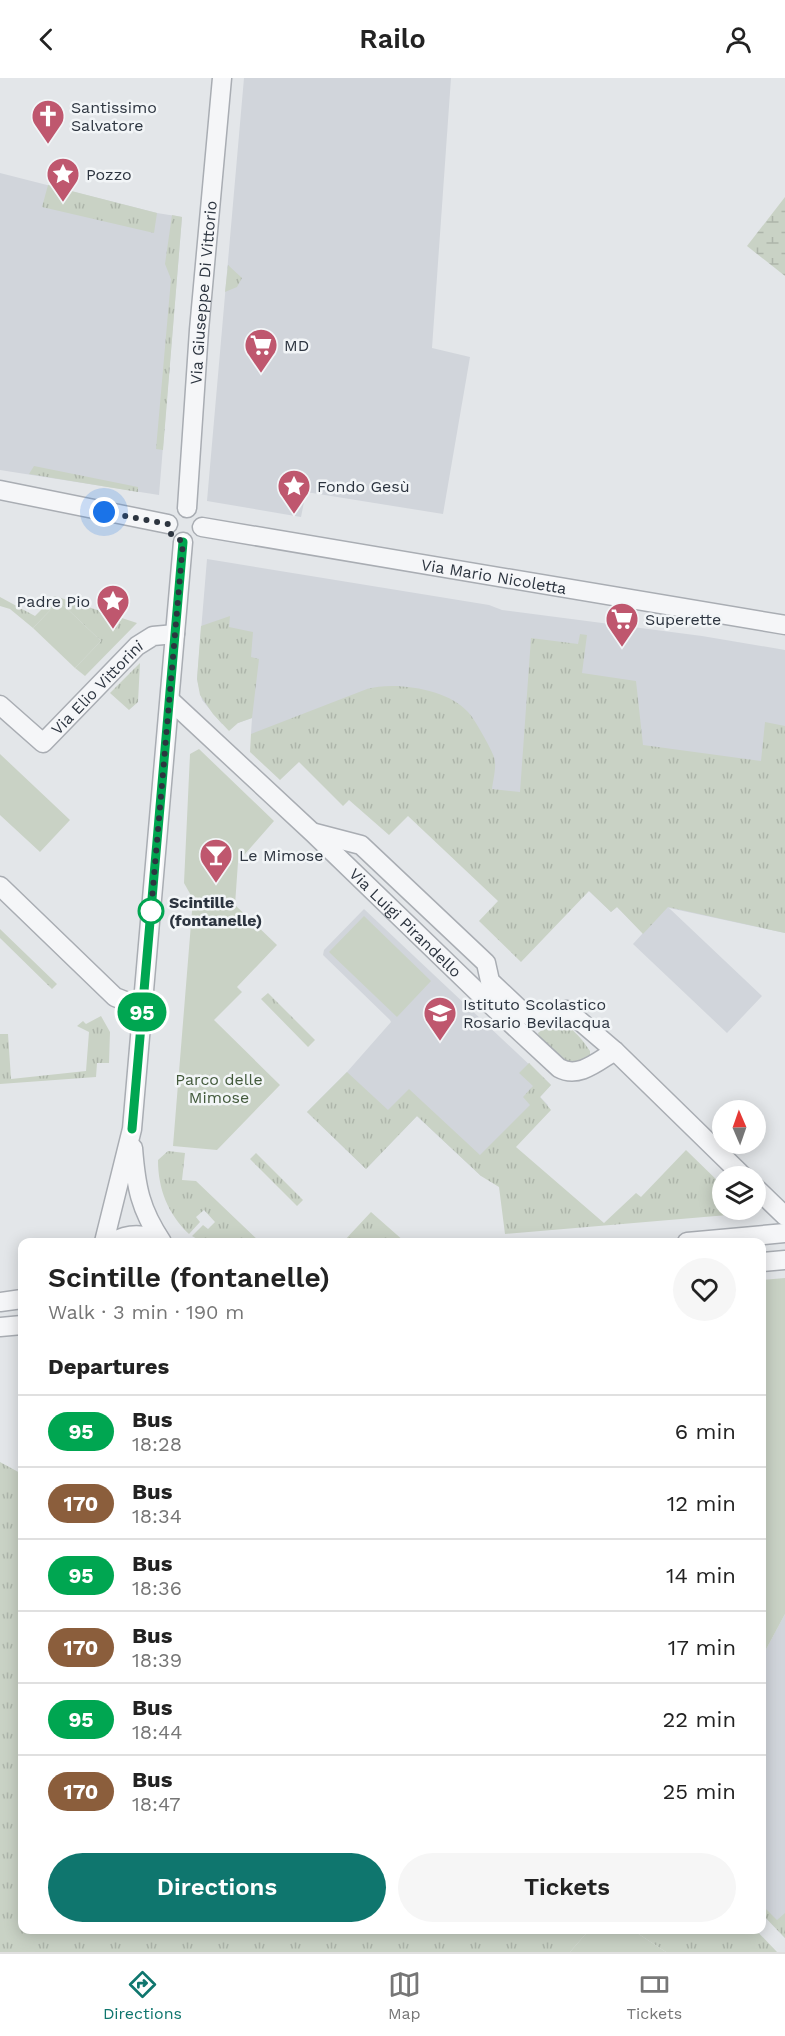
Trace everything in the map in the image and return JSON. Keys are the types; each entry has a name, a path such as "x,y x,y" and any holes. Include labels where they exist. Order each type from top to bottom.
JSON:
{"street":[{"name":"Via Giuseppe Di Vittorio","path":"187,508 199,330 222,78"},
{"path":"0,490 168,524"},
{"path":"187,508 197,513 202,522 202,528 193,540 183,542 171,534 168,524 172,514 187,508"},
{"name":"Via Mario Nicoletta","path":"202,528 785,625"},
{"path":"158,1238 141,1203 135,1178 132,1129 183,542"},
{"name":"Via Elio Vittorini","path":"0,705 43,743 137,646 153,636 175,634"},
{"name":"Via Luigi Pirandello","path":"170,700 559,1068 566,1072 584,1069 615,1051"},
{"name":"Via Luigi Pirandello","path":"313,833 361,845 486,963 490,981 526,1015 567,1010 615,1051 733,1166"},
{"path":"0,886 115,997 143,1008"},
{"path":"105,1238 132,1129"},
{"path":"766,1198 785,1216"},
{"path":"731,1238 785,1233"},
{"path":"121,1238 132,1235 153,1238"},
{"path":"766,1262 785,1260"},
{"path":"0,1302 18,1300"},
{"path":"0,1327 18,1325"}],"shaded area":[{"path":"244,78 451,78 432,348 470,357 443,514 306,492 301,517 207,501"},
{"path":"0,173 157,213 182,217 159,495 0,470"},
{"path":"207,559 489,605 502,610 702,636 785,650 785,933 669,908 762,996 727,1033 633,944 643,933 617,907 611,912 589,891 251,734 252,718 238,723 222,724 202,700 197,679"},
{"name":"Istituto Scolastico Rosario Bevilacqua","path":"364,909 551,1085 540,1097 548,1105 481,1176 417,1116 366,1169 307,1112 347,1072 391,1022 323,955 324,950"},
{"path":"785,1614 785,1938 766,1918 766,1650"}],"green space":[{"path":"48,185 157,213 154,233 42,207"},
{"path":"785,197 785,276 747,246"},
{"path":"172,215 182,217 163,450 156,449 171,279 165,264"},
{"path":"228,265 242,278 237,287 225,292"},
{"path":"34,466 138,487 138,492 29,474"},
{"path":"55,596 137,623 85,676 75,668 101,641 59,601 33,628 10,609 0,606 0,597 35,616"},
{"path":"59,601 101,641 75,668 33,628"},
{"path":"230,616 229,627 253,632 251,657 259,659 252,718 238,723 229,731 200,695 197,679 201,626"},
{"path":"580,634 587,635 582,673 636,681 643,745 761,761 765,722 785,726 785,933 668,907 643,934 617,907 611,912 589,891 521,962 479,921 498,901 408,816 389,835 349,800 343,806 299,762 280,780 250,752 251,734 367,689 392,686 421,689 459,704 474,720 494,757 492,789 520,792 531,638 578,644"},
{"path":"140,663 138,702 129,710 110,693"},
{"name":"Parco delle Mimose","path":"199,749 274,821 238,862 235,905 277,945 237,987 242,992 214,1020 280,1085 217,1150 173,1146 193,899 184,883 190,754"},
{"path":"0,754 70,820 40,852 0,815"},
{"path":"364,916 431,981 397,1017 329,952"},
{"path":"0,929 57,984 52,989 0,938"},
{"path":"268,993 315,1040 308,1047 261,999"},
{"path":"101,1016 110,1032 109,1063 97,1063 96,1077 0,1084 0,1034 8,1034 11,1079 86,1071 89,1032 77,1026 83,1021 86,1024"},
{"path":"557,1022 576,1033 590,1051 590,1055 574,1064 562,1060 539,1037 538,1033"},
{"path":"529,1063 551,1085 540,1097 551,1110 516,1147 604,1223 636,1193 641,1197 686,1150 712,1175 712,1216 505,1234 499,1187 481,1176 417,1116 366,1169 307,1112 347,1072 388,1110 409,1089 480,1155 530,1105 523,1097 533,1086 519,1073"},
{"path":"168,1151 185,1153 182,1180 196,1181 256,1238 195,1238 192,1236 203,1225 208,1229 215,1222 204,1210 196,1217 200,1222 189,1234 175,1218 162,1191 158,1160"},
{"path":"256,1153 303,1200 297,1206 250,1159"},
{"path":"371,1212 400,1238 347,1238"},
{"path":"785,1278 785,1614 766,1650 766,1280"},
{"path":"0,1462 18,1472 18,1934 586,1934 570,1952 0,1952"},
{"path":"766,1909 777,1920 785,1913 785,1938 766,1918"},
{"path":"586,1934 639,1934 666,1952 570,1952"},
{"path":"639,1934 760,1934 777,1952 666,1952"}],"bus line":[{"name":"95","path":"132,1129 183,542"}],"place":[{"name":"Santissimo Salvatore","path":"48,145"},
{"name":"Pozzo","path":"63,203"},
{"name":"MD","path":"261,374"},
{"name":"Fondo Gesù","path":"294,515"},
{"name":"Padre Pio","path":"113,630"},
{"name":"Superette","path":"622,648"},
{"name":"Le Mimose","path":"216,884"},
{"name":"Scintille (fontanelle)","path":"151,911"},
{"name":"Istituto Scolastico Rosario Bevilacqua","path":"440,1042"}],"route":[{"path":"104,512 168,524 174,538 183,542 151,911"}]}
